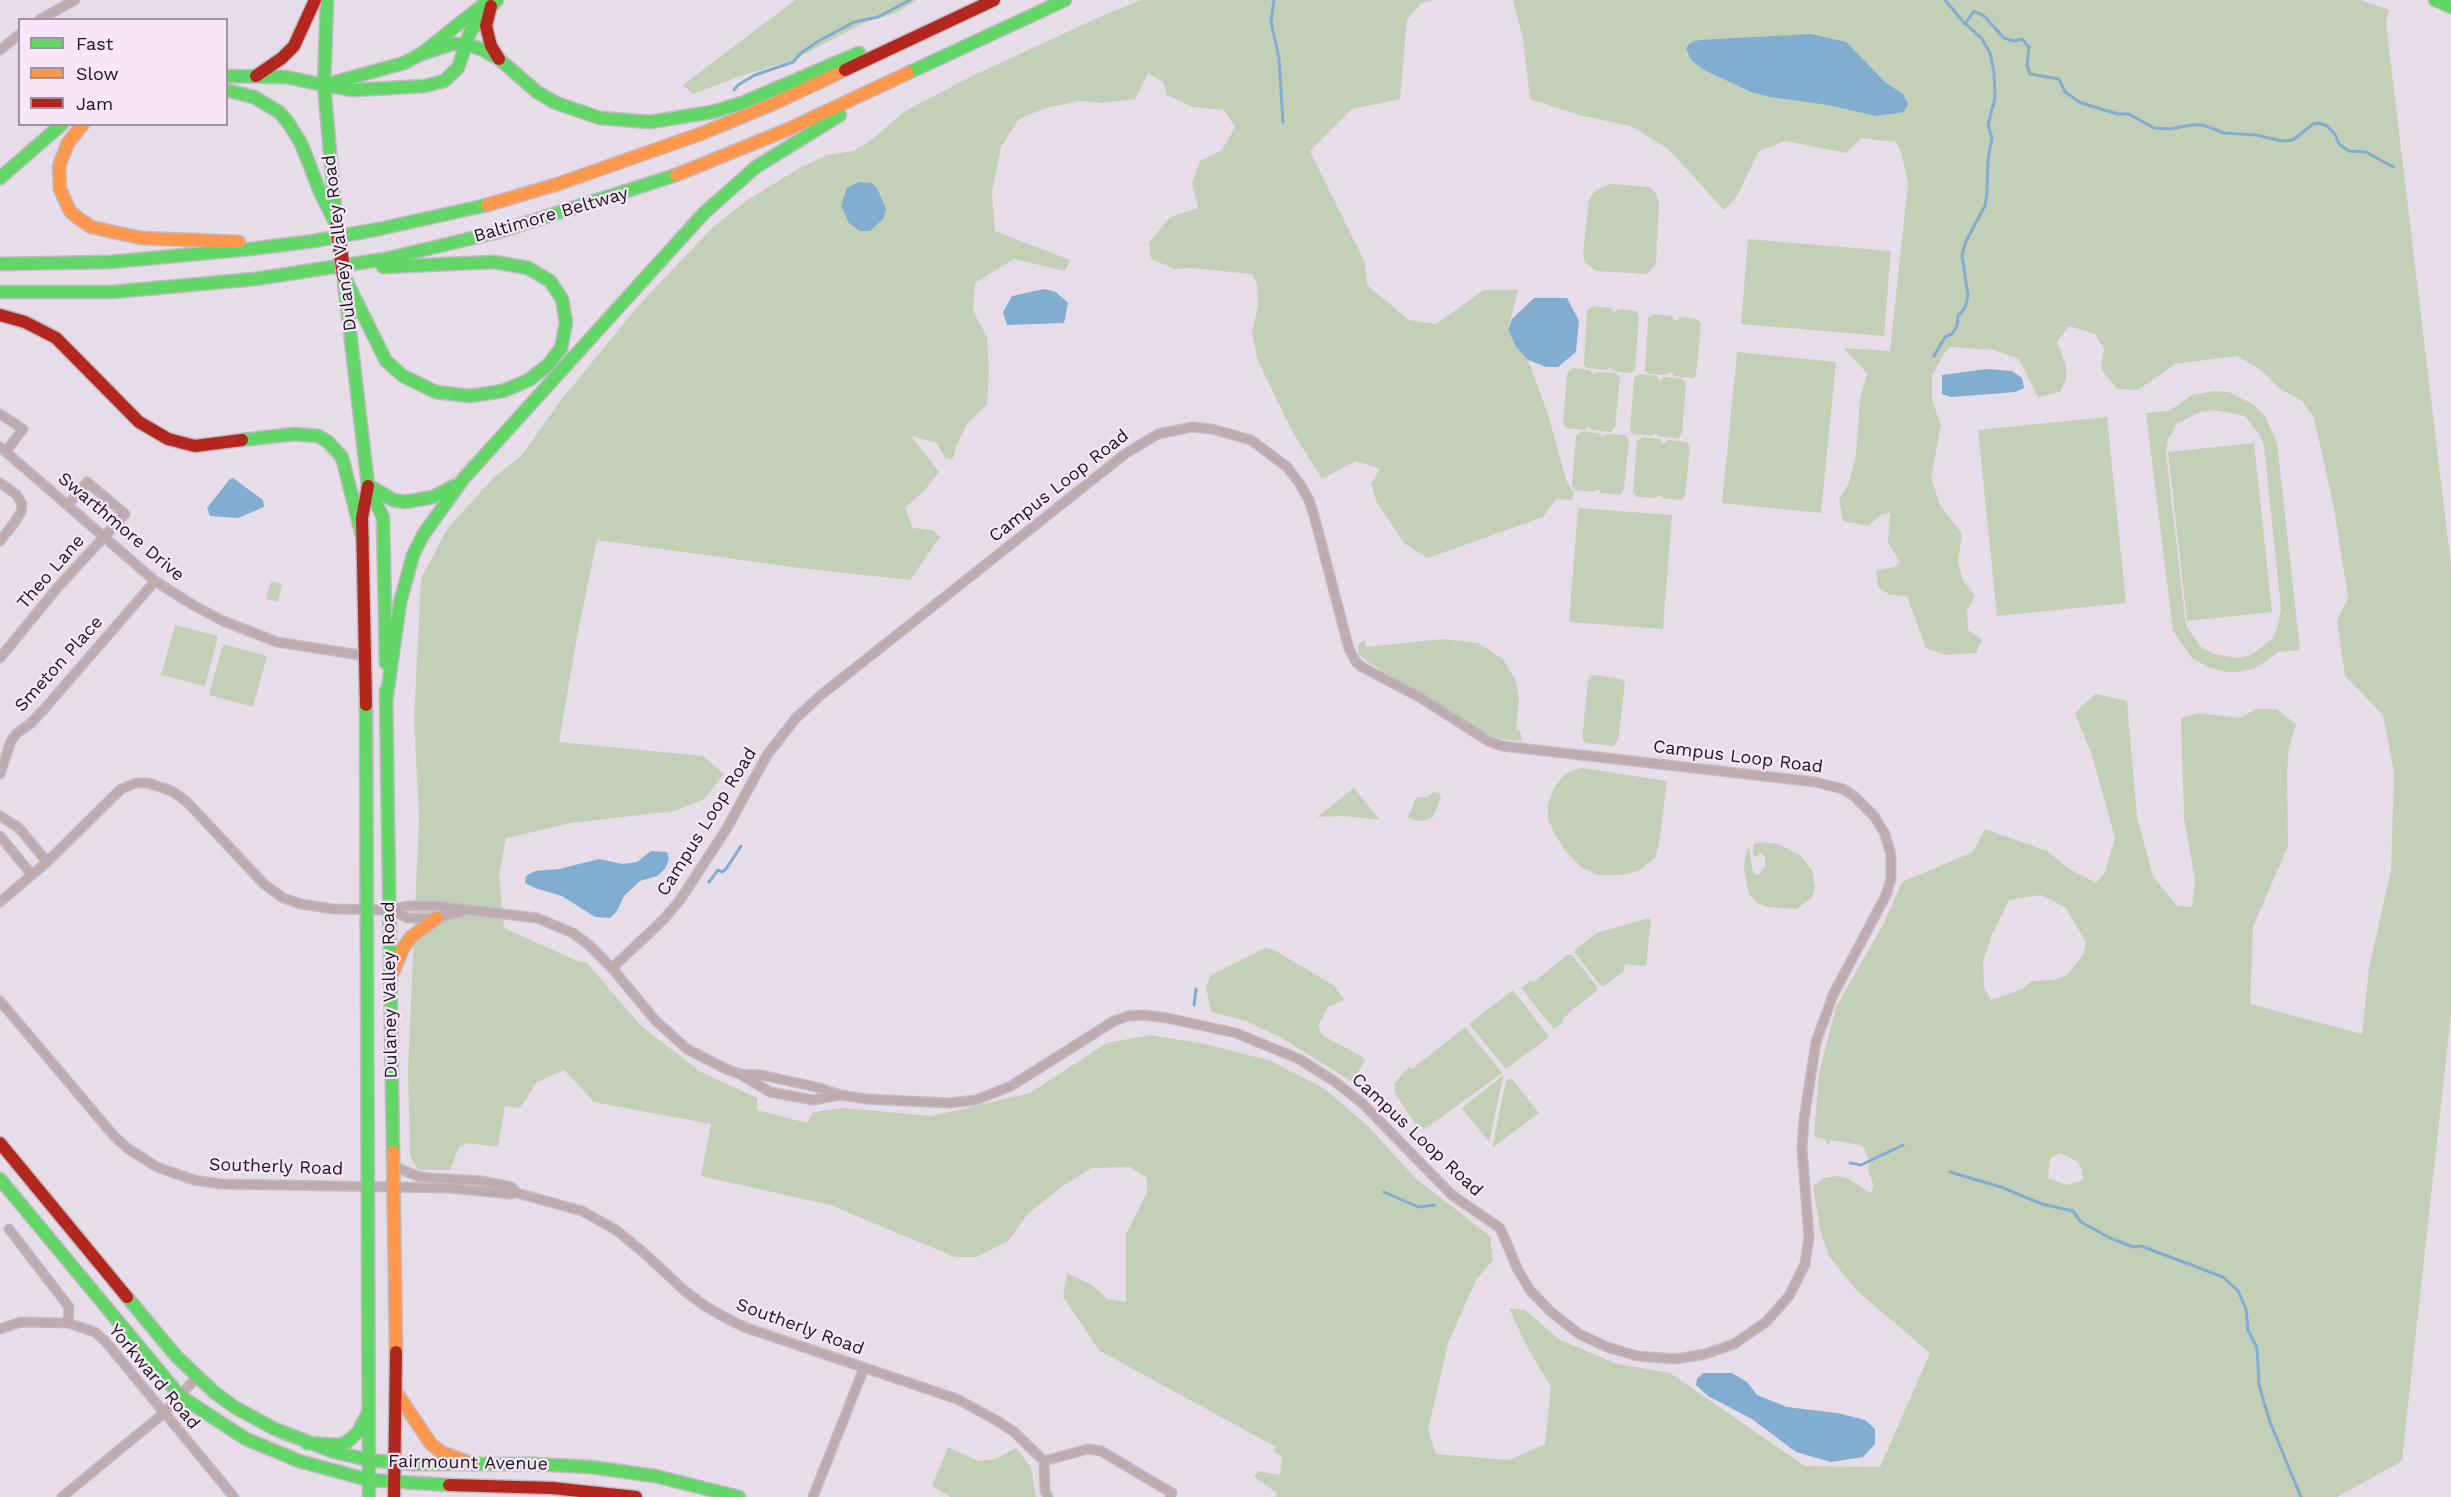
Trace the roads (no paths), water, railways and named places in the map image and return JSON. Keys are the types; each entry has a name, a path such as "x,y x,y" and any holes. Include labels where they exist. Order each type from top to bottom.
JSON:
{"main road":[{"path":"256,76 294,46 315,0"},
{"name":"Dulaney Valley Road","path":"326,191 324,85 327,0"},
{"path":"324,85 390,68 438,47 465,44 481,49 499,59 537,92 556,103 600,118 650,122 712,112 742,103 988,0"},
{"name":"Baltimore Beltway","path":"0,264 110,262 188,256 314,241 390,227 491,204 633,159 703,133 775,103 994,0"},
{"name":"Baltimore Beltway","path":"0,292 112,292 255,279 385,259 487,235 645,187 789,129 1065,0"},
{"path":"2435,0 2451,7"},
{"path":"228,76 286,76 353,90 435,84 452,76 458,68 463,58 465,44 492,2"},
{"path":"421,54 492,2"},
{"path":"492,2 486,26 491,46 499,59"},
{"path":"386,702 400,603 413,555 423,535 464,478 677,242 731,188 756,167 790,144 937,59"},
{"name":"Dulaney Valley Road","path":"228,90 254,97 283,117 301,143 326,191 337,226 344,276 355,315 368,485 362,518 366,656 369,1497"},
{"path":"0,178 60,126"},
{"path":"81,126 68,143 63,155 59,178 60,189 70,211 92,227 111,233 174,241 314,241"},
{"path":"320,270 464,262 516,265 528,268 550,281 562,299 566,323 561,348 548,365 529,380 504,391 470,396 436,392 403,376 389,365 355,315"},
{"path":"0,315 26,322 56,339 71,351 139,422 168,439 195,446 294,434 318,436 327,441 342,457 363,540"},
{"path":"368,485 393,500 418,501 447,491 464,478"},
{"name":"Dulaney Valley Road","path":"368,485 382,518 386,617 396,1392 394,1497"},
{"path":"390,979 408,941 420,929 437,918"},
{"name":"Fairmount Avenue","path":"0,1143 153,1329 197,1377 236,1408 274,1429 307,1443 369,1460 565,1465 612,1470 685,1483 740,1497"},
{"name":"Fairmount Avenue","path":"0,1179 180,1396 255,1443 299,1461 369,1480 552,1488 636,1497"},
{"path":"396,1392 431,1444 441,1452 474,1464"},
{"path":"307,1443 339,1445 347,1442 358,1432 369,1411"}],"street":[{"path":"41,18 56,4 75,0"},
{"path":"0,50 18,36"},
{"path":"0,414 23,429 3,448"},
{"name":"Campus Loop Road","path":"389,910 407,906 427,906 512,914 537,918 556,925 589,945 669,1034 687,1049 726,1070 740,1074 761,1075 841,1095 908,1102 949,1103 976,1100 1022,1081 1114,1021 1128,1016 1144,1015 1167,1018 1236,1033 1299,1059 1334,1081 1362,1103 1452,1195 1500,1228 1526,1284 1550,1311 1579,1334 1606,1347 1637,1356 1676,1359 1705,1354 1734,1344 1766,1322 1789,1296 1805,1264 1809,1238 1802,1149 1804,1119 1816,1042 1837,986 1886,895 1892,866 1888,844 1880,824 1863,804 1843,789 1830,785 1502,746 1490,742 1421,698 1362,667 1356,662 1349,649 1315,519 1309,500 1300,484 1287,467 1251,440 1212,429 1192,428 1158,434 1125,454 821,695 796,718 761,764 727,828 680,900 663,920 612,968"},
{"name":"Swarthmore Drive","path":"3,448 155,581 223,621 278,642 366,656"},
{"name":"Theo Lane","path":"0,658 58,586 125,514 87,482 68,505"},
{"path":"0,483 16,494 22,504 14,523 0,541"},
{"name":"Smeton Place","path":"0,774 11,741 17,733 45,708 155,581"},
{"path":"0,902 47,862 121,789 136,783 148,783 172,791 187,802 264,884 283,898 310,906 389,910"},
{"path":"0,816 18,828 47,862"},
{"path":"0,836 32,875"},
{"name":"Campus Loop Road","path":"389,910 408,918 437,918 466,910"},
{"name":"Southerly Road","path":"0,1001 114,1136 127,1148 157,1167 194,1180 220,1184 450,1188 517,1193 564,1205 599,1220 632,1242 691,1296 726,1318 744,1327 957,1400 994,1419 1021,1439 1044,1461"},
{"name":"Campus Loop Road","path":"740,1074 763,1090 796,1098 813,1100 841,1095"},
{"name":"Southerly Road","path":"393,1166 417,1176 483,1181 511,1187 517,1193"},
{"path":"9,1229 69,1307 68,1323"},
{"name":"Yorkward Road","path":"0,1329 21,1322 68,1323 95,1332 234,1497"},
{"path":"813,1497 864,1368"},
{"path":"62,1497 164,1413 197,1377"},
{"path":"1048,1497 1045,1491 1044,1461 1088,1449 1101,1450 1172,1493 1170,1497"}],"water":[{"path":"1811,34 1846,42 1886,83 1903,94 1908,104 1904,112 1876,116 1751,92 1704,70 1691,60 1686,48 1690,43 1699,40"},
{"path":"859,182 872,183 877,188 886,209 883,219 870,231 860,231 849,223 841,206 847,188"},
{"path":"1044,289 1056,292 1068,303 1064,323 1007,325 1003,312 1012,296"},
{"path":"1534,298 1567,298 1579,321 1576,352 1558,367 1546,367 1528,360 1516,347 1508,330 1512,319"},
{"path":"1987,369 2012,371 2022,378 2024,388 2015,392 1951,397 1942,394 1942,375"},
{"path":"233,478 263,500 264,507 238,518 210,516 207,508"},
{"path":"651,851 667,852 669,859 665,869 657,876 640,881 624,896 617,911 610,918 595,917 562,896 525,883 526,876 535,871 559,869 599,859 623,864 637,862"},
{"path":"1703,1373 1732,1373 1747,1382 1757,1395 1787,1407 1837,1413 1865,1420 1875,1429 1875,1444 1863,1457 1831,1462 1796,1452 1752,1419 1708,1396 1696,1385 1697,1379"}],"waterway":[{"path":"734,90 755,75 793,62 817,42 854,22 878,17 910,0"},
{"path":"1274,0 1271,22 1279,58 1283,122"},
{"path":"1945,0 1965,24 1974,11 1984,16 2004,38 2014,41 2022,39 2029,47 2027,66 2030,74 2059,79 2065,92 2081,103 2118,114 2129,114 2154,128 2170,129 2203,125 2224,133 2256,135 2282,141 2293,140 2313,124 2319,123 2327,126 2335,134 2339,144 2349,151 2366,152 2393,167"},
{"path":"1934,356 1945,337 1952,334 1957,326 1958,316 1965,308 1968,296 1962,255 1966,241 1985,206 1987,193 1988,159 1992,138 1988,125 1995,98 1994,72 1990,53 1982,39 1966,24"},
{"path":"709,882 718,870 722,872 726,869 741,846"},
{"path":"1194,1005 1196,989"},
{"path":"1850,1163 1861,1165 1903,1145"},
{"path":"1950,1172 2001,1187 2042,1204 2073,1211 2081,1222 2110,1238 2133,1247 2141,1246 2223,1277 2238,1291 2246,1309 2248,1330 2257,1348 2259,1385 2270,1422 2301,1497"},
{"path":"1384,1192 1418,1207 1434,1205"}]}
